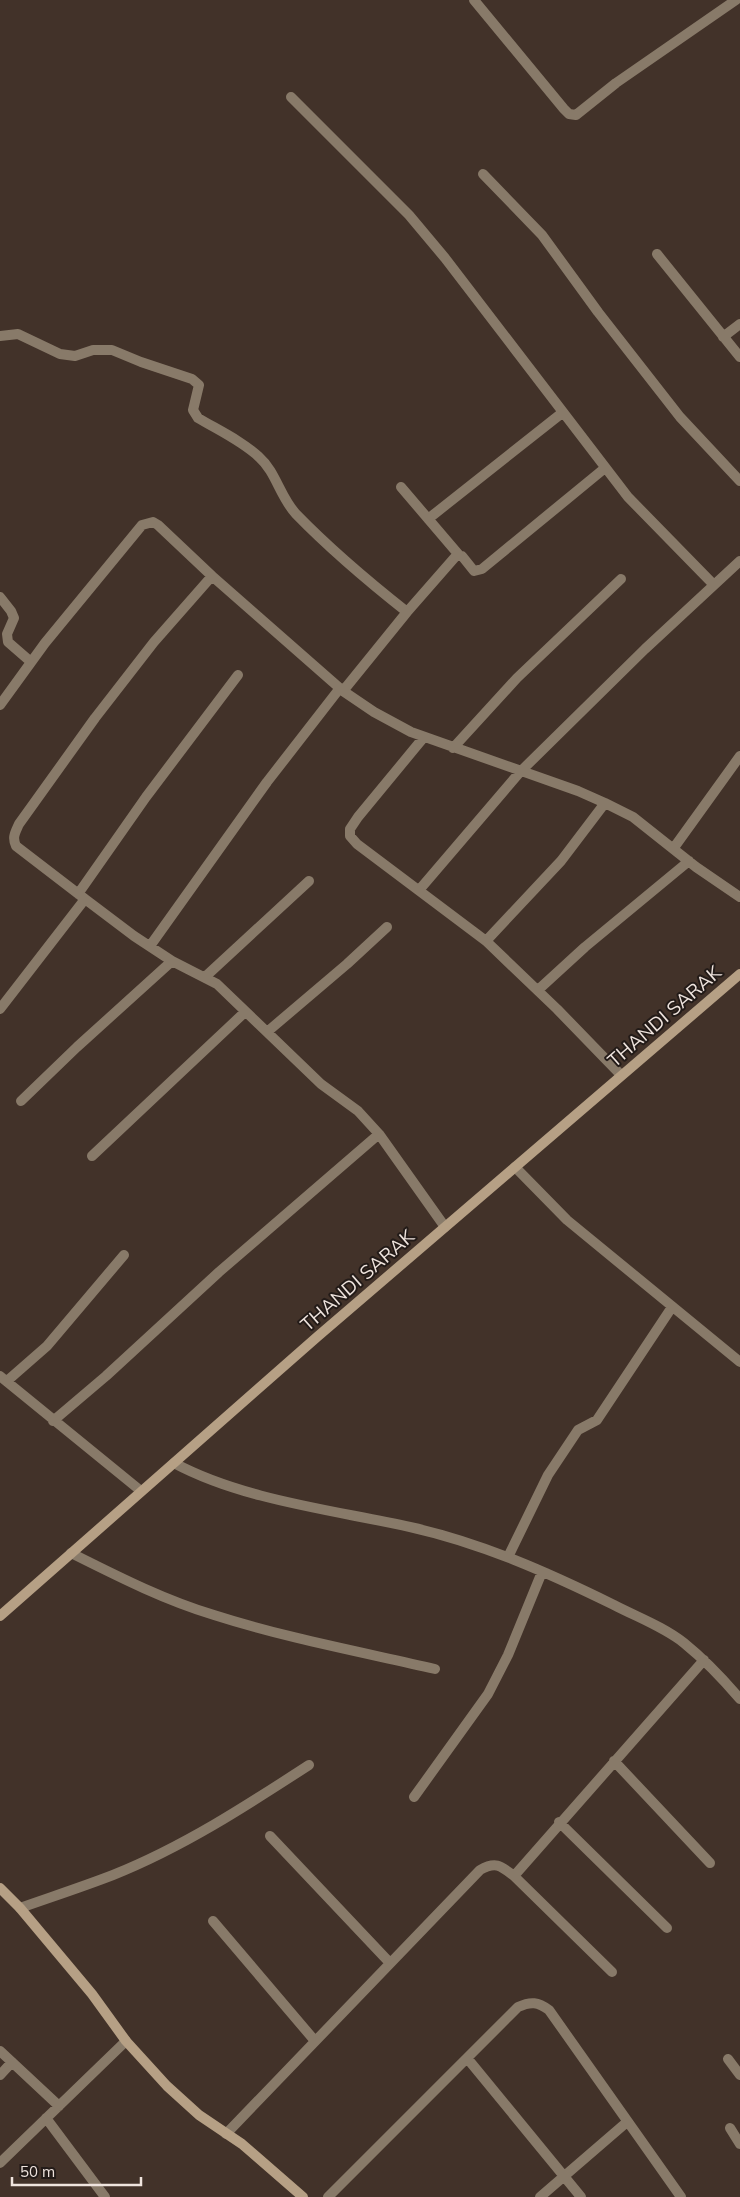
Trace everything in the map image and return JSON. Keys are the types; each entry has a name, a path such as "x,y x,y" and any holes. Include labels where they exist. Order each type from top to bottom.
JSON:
{"main road":[{"name":"THANDI SARAK","path":"0,1616 515,1166 740,974"},
{"path":"0,1888 20,1908 92,1994 126,2040 167,2086 199,2115 242,2144 302,2197"}],"street":[{"path":"474,0 564,109 569,114 576,115 616,83 736,0"},
{"path":"291,97 409,216 445,258 628,497 714,585"},
{"path":"483,174 542,235 598,312 680,417 740,481"},
{"path":"657,254 740,357"},
{"path":"723,337 740,324"},
{"path":"0,336 18,334 60,354 75,356 93,350 112,350 192,379 199,385 193,410 198,418 259,457 268,468 282,497 295,513 407,612"},
{"path":"428,519 562,413"},
{"path":"402,488 474,570 482,569 605,468"},
{"path":"0,705 31,662 122,548 142,525 146,522 153,522 342,690 374,712 411,732 578,791 633,817 689,861 740,897"},
{"path":"150,946 267,782 407,612 459,555"},
{"path":"420,889 520,772 645,649 740,561"},
{"path":"212,576 154,642 95,718 19,824 13,840 16,846 150,946 172,961 217,984 321,1084 358,1112 379,1134 446,1227"},
{"path":"453,748 518,678 621,578"},
{"path":"0,597 14,618 7,634 8,642 31,662"},
{"path":"0,1009 82,896 152,790 238,675"},
{"path":"424,737 358,817 350,829 350,836 357,844 420,889 486,941 538,990 622,1076"},
{"path":"673,849 740,756"},
{"path":"486,941 561,861 605,803"},
{"path":"538,990 585,947 689,861"},
{"path":"205,977 309,881"},
{"path":"267,1032 347,964 387,927"},
{"path":"21,1101 172,961"},
{"path":"92,1156 245,1012"},
{"path":"53,1421 106,1376 219,1272 379,1134"},
{"path":"515,1166 567,1220 740,1362"},
{"path":"124,1255 47,1346 3,1378 53,1421 142,1491"},
{"path":"508,1557 548,1475 578,1430 597,1420 672,1307"},
{"path":"174,1463 194,1474 233,1489 448,1536 508,1557 652,1624 682,1642 704,1660 740,1699"},
{"path":"71,1553 130,1582 212,1615 288,1636 435,1669"},
{"path":"414,1797 488,1694 508,1655 542,1572"},
{"path":"514,1876 559,1822 704,1660"},
{"path":"614,1760 710,1863"},
{"path":"20,1908 114,1874 171,1848 236,1812 309,1765"},
{"path":"559,1822 667,1928"},
{"path":"270,1836 390,1963"},
{"path":"226,2134 480,1870 488,1865 500,1866 514,1876 612,1972"},
{"path":"213,1921 315,2041"},
{"path":"328,2197 518,2007 528,2002 539,2003 549,2010 680,2197"},
{"path":"0,2163 126,2040"},
{"path":"0,2051 59,2106"},
{"path":"467,2058 581,2197"},
{"path":"728,2058 740,2074"},
{"path":"0,2075 12,2062"},
{"path":"46,2118 105,2197"},
{"path":"540,2197 627,2122"},
{"path":"730,2128 740,2144"}]}
